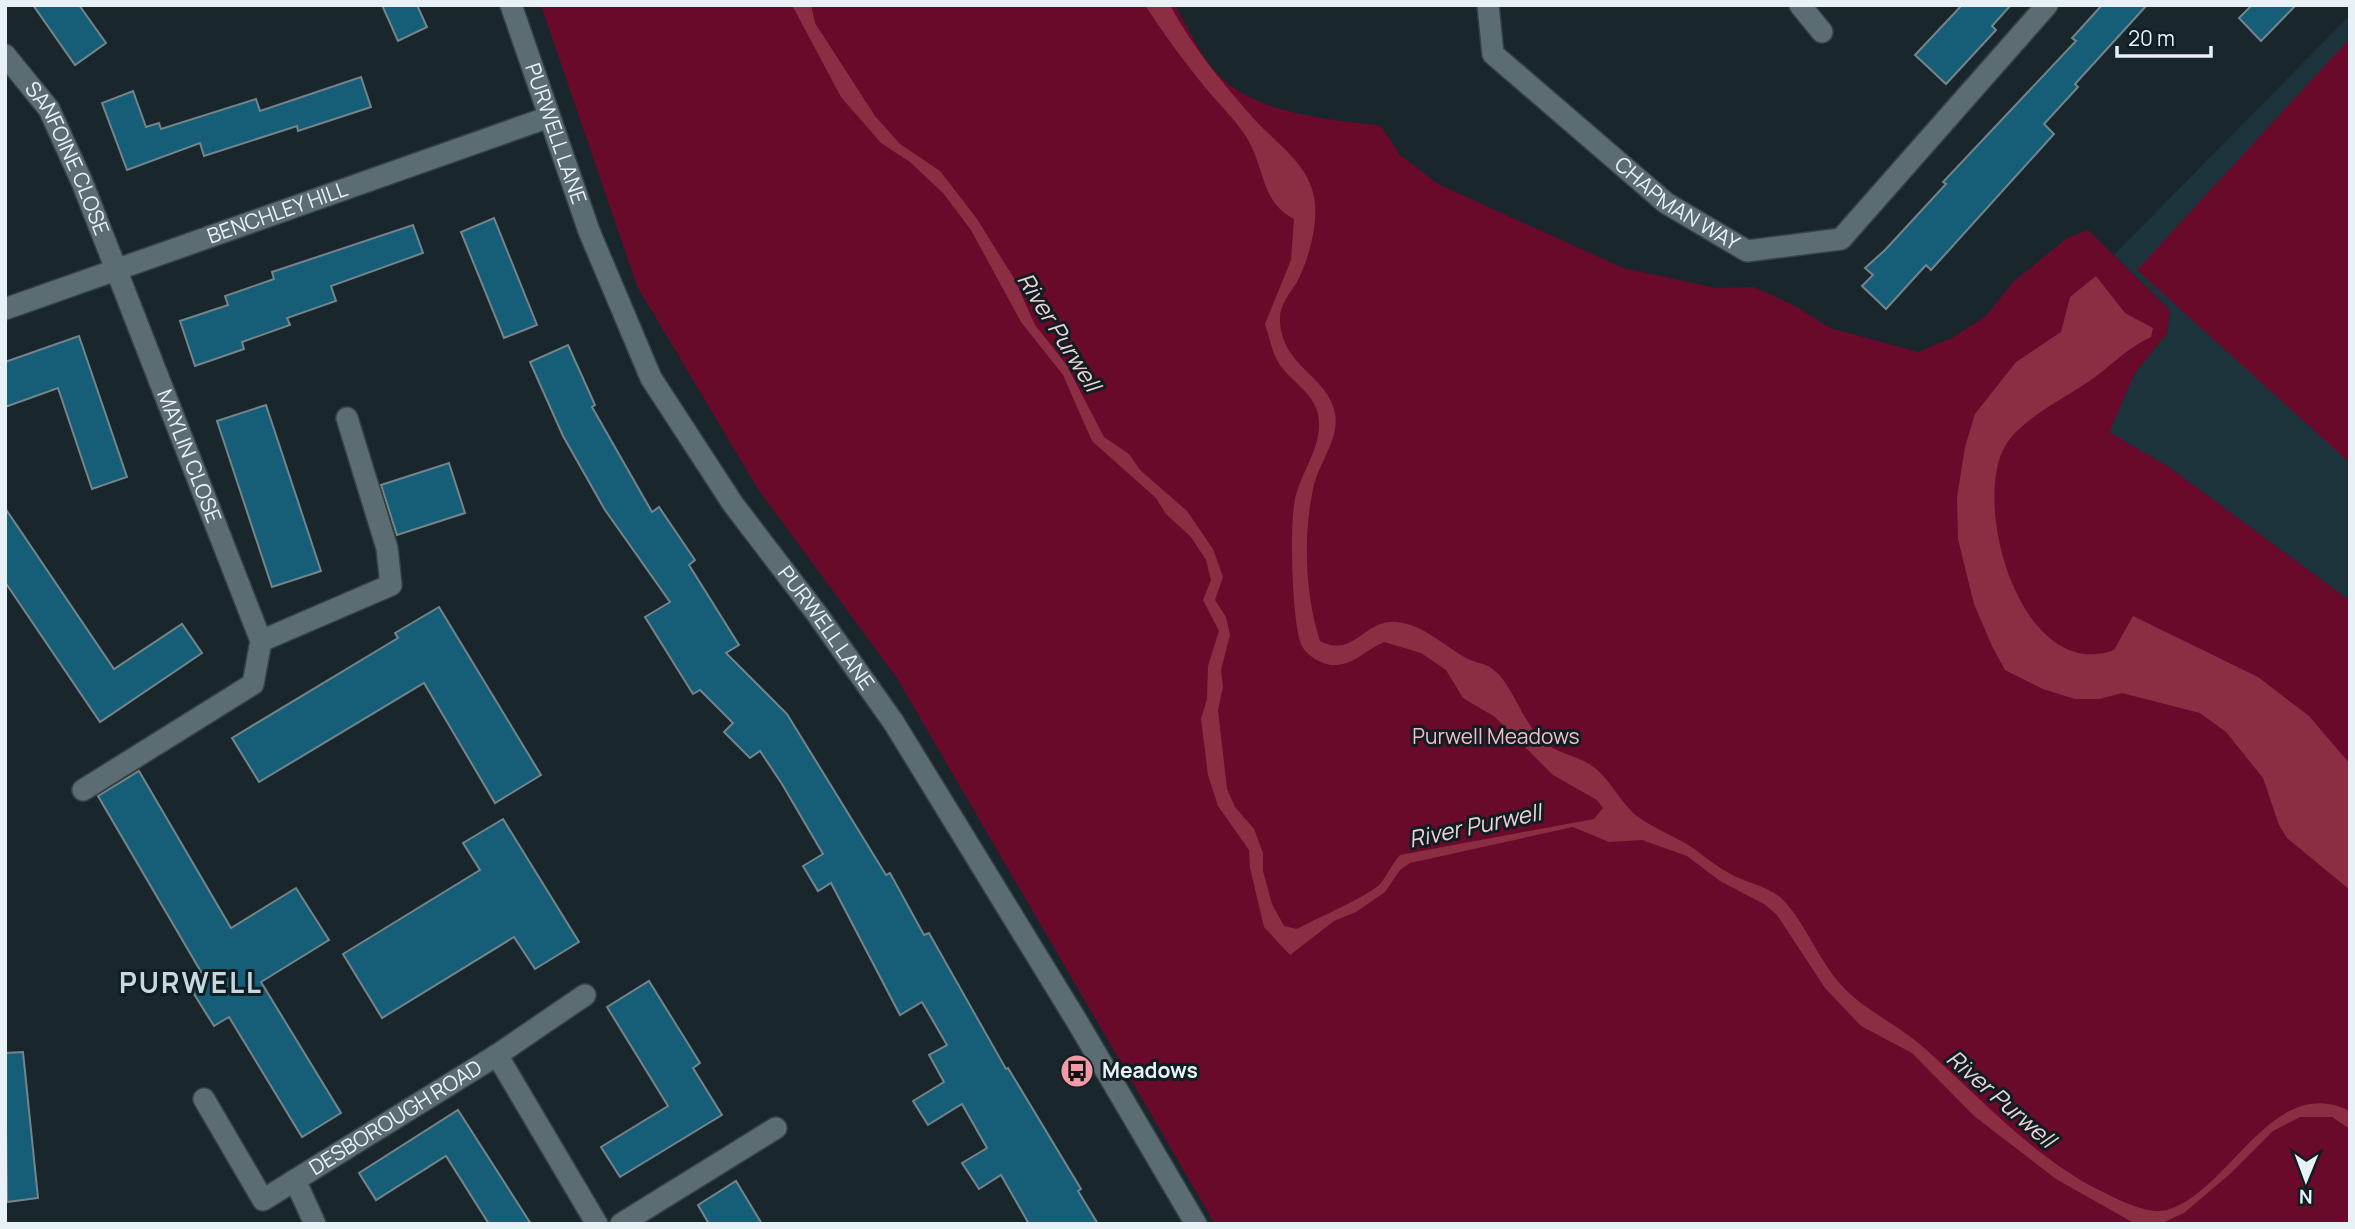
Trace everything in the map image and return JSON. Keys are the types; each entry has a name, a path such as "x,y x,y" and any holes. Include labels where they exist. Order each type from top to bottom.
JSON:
{"street":[{"name":"PURWELL LANE","path":"511,5 589,231 651,378 733,504 817,614 894,723 1078,1023 1196,1224"},
{"name":"CHAPMAN WAY","path":"1488,5 1493,54 1666,203 1747,251 1841,239 2047,5"},
{"path":"1800,5 1822,32"},
{"name":"SANFOINE CLOSE","path":"5,55 49,109 116,272"},
{"name":"BENCHLEY HILL","path":"5,309 549,117"},
{"name":"MAYLIN CLOSE","path":"116,272 261,641"},
{"path":"83,790 253,684 261,641 391,585 387,548 347,418"},
{"name":"DESBOROUGH ROAD","path":"204,1099 263,1200 498,1055 584,995"},
{"name":"DESBOROUGH ROAD","path":"498,1055 597,1224"},
{"path":"621,1224 776,1128"},
{"name":"DESBOROUGH ROAD","path":"295,1180 315,1224"}],"shaded area":[{"path":"792,5 811,5 815,23 875,116 900,144 940,171 977,219 1015,280 1035,325 1066,364 1104,437 1129,454 1140,470 1187,511 1213,549 1223,577 1215,600 1226,617 1230,635 1221,670 1223,687 1218,710 1227,789 1235,807 1254,829 1263,853 1263,871 1272,904 1284,926 1297,929 1366,894 1381,883 1400,855 1594,819 1603,808 1597,800 1553,775 1495,717 1463,698 1446,670 1421,653 1384,642 1349,662 1331,665 1316,659 1303,648 1298,632 1294,597 1293,519 1299,485 1316,446 1318,414 1310,397 1277,360 1265,324 1291,260 1294,219 1283,212 1269,194 1253,150 1243,132 1184,60 1145,5 1170,5 1209,65 1255,120 1295,160 1312,189 1315,224 1310,249 1297,282 1283,305 1280,320 1282,336 1288,349 1324,389 1335,413 1332,442 1313,489 1308,527 1307,566 1311,605 1320,641 1342,645 1376,626 1397,622 1416,627 1466,658 1490,667 1499,674 1531,727 1548,745 1595,768 1626,806 1650,825 1690,846 1727,872 1768,889 1780,897 1796,916 1844,988 1922,1046 2031,1145 2079,1179 2119,1200 2144,1209 2160,1211 2190,1199 2275,1120 2297,1107 2322,1103 2350,1111 2350,1129 2332,1117 2300,1117 2273,1131 2231,1173 2184,1213 2160,1224 2132,1222 2056,1179 1974,1116 1912,1053 1861,1026 1825,988 1777,915 1764,904 1720,881 1687,856 1642,840 1609,842 1573,827 1410,863 1400,870 1385,892 1356,912 1334,921 1290,955 1264,927 1250,868 1249,850 1218,806 1208,775 1201,719 1207,699 1208,666 1219,631 1203,600 1211,580 1206,560 1191,537 1166,514 1156,498 1092,441 1063,375 1021,322 971,230 943,193 910,162 881,143 841,97"},
{"path":"2350,15 2350,601 2169,467 2108,432 2135,373 2167,333 2170,310 2114,255"},
{"path":"2096,276 2125,313 2153,328 2151,337 2031,419 2019,429 2003,450 1995,478 1995,513 2001,550 2013,586 2031,618 2054,642 2082,654 2114,650 2133,616 2258,677 2309,716 2350,764 2350,890 2287,838 2279,825 2263,778 2226,732 2200,713 2122,693 2099,699 2075,699 2043,689 2005,670 1974,604 1958,539 1957,497 1965,447 1975,414 2016,362 2061,332 2070,297"}],"green space":[{"name":"Purwell Meadows","path":"541,5 1175,5 1218,75 1261,102 1300,114 1381,126 1400,155 1438,184 1623,268 1716,288 1754,287 1797,307 1830,328 1918,352 1952,338 1986,316 2013,282 2067,238 2088,230 2170,310 2167,333 2135,373 2109,432 2169,467 2350,601 2350,1224 1215,1224 897,678 758,489 637,286"},
{"path":"2350,38 2350,463 2137,270"}],"building":[{"path":"33,5 79,5 106,43 75,65"},
{"path":"382,5 417,5 427,27 398,41"},
{"path":"1962,5 2011,5 1992,26 1996,30 1946,84 1915,55"},
{"path":"2102,5 2147,5 2075,84 2078,87 2044,124 2054,134 1931,270 1926,265 1886,309 1862,286 1873,275 1865,268 1885,250 1946,184 1943,182 2076,41 2072,38"},
{"path":"2252,5 2296,5 2261,41 2239,18"},
{"path":"361,77 371,107 298,131 297,126 204,156 200,143 127,170 102,103 133,91 146,127 159,123 161,129 256,99 260,111"},
{"path":"494,218 537,325 504,338 461,232"},
{"path":"413,225 423,253 331,286 336,301 287,318 290,325 242,342 244,349 195,366 180,321 228,305 225,296 274,279 272,272"},
{"path":"79,336 127,477 92,489 58,388 5,407 5,362"},
{"path":"568,345 595,405 592,407 652,512 659,507 695,560 689,565 739,645 726,653 787,714 886,875 890,873 924,935 929,933 1006,1069 1008,1068 1081,1189 1078,1191 1098,1224 1029,1224 1001,1175 979,1189 962,1163 987,1148 962,1104 928,1125 913,1101 944,1082 929,1055 947,1045 922,1002 900,1015 831,883 818,891 803,866 823,854 782,784 760,751 750,758 724,732 733,723 700,690 693,694 645,617 670,602 605,510 563,436 530,362"},
{"path":"266,405 321,571 272,587 217,421"},
{"path":"449,463 465,513 397,535 381,485"},
{"path":"5,508 114,669 182,624 202,653 100,722 5,582"},
{"path":"439,607 541,775 495,803 424,683 259,782 232,738 398,638 395,633"},
{"path":"139,771 231,928 296,888 329,940 261,982 341,1113 302,1137 229,1017 214,1026 189,986 204,977 98,796"},
{"path":"503,819 579,942 535,969 514,937 382,1018 343,954 480,870 463,843"},
{"path":"649,981 700,1063 693,1068 722,1115 620,1177 601,1147 668,1106 607,1007"},
{"path":"23,1052 38,1198 7,1202 5,1053"},
{"path":"458,1110 531,1224 489,1224 446,1156 376,1200 359,1173"},
{"path":"736,1181 762,1224 709,1224 698,1205"}],"place":[{"name":"Meadows","path":"1077,1071"}],"district":[{"name":"PURWELL","path":"191,983"}],"water label":[{"name":"River Purwell","path":"1059,332"},
{"name":"River Purwell","path":"1475,826"},
{"name":"River Purwell","path":"2001,1099"}]}
